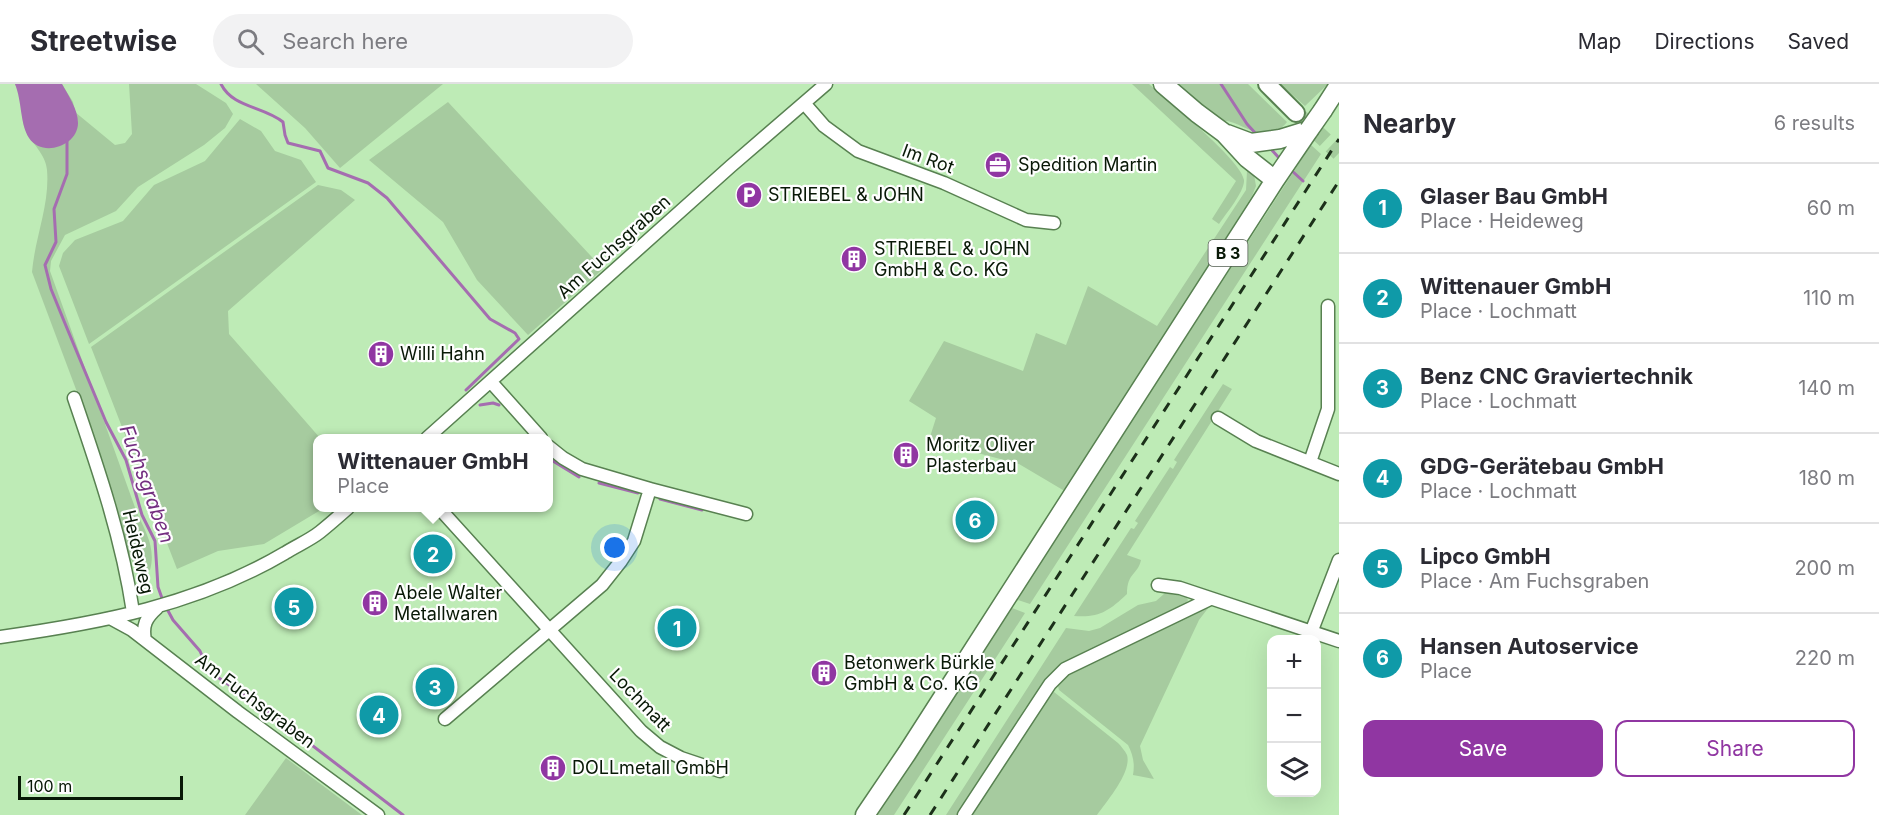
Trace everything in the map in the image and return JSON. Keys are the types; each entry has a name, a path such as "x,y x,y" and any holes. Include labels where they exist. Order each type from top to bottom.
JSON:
{"main road":[{"path":"1163,84 1224,133 1247,158 1275,180"},
{"name":"B 3","path":"865,815 1275,180 1335,91"},
{"path":"1254,142 1280,139 1309,130"},
{"path":"1224,133 1254,142 1286,165"}],"street":[{"name":"Am Fuchsgraben","path":"432,434 730,166 826,84"},
{"path":"1267,84 1296,113"},
{"name":"Im Rot","path":"804,103 824,126 858,151 944,183 1026,220 1054,223"},
{"path":"1310,462 1328,409 1328,306"},
{"path":"491,382 537,434"},
{"name":"Heideweg","path":"74,398 101,476 126,566 133,612"},
{"path":"1218,418 1256,441 1339,474"},
{"path":"553,449 563,458 582,468 650,489 746,514"},
{"path":"445,719 602,585 634,541 650,489"},
{"path":"0,637 110,618 174,603 209,591 266,565 319,533 342,512"},
{"name":"Lochmatt","path":"444,512 640,731 660,747 681,758 720,771"},
{"path":"1312,630 1339,560"},
{"path":"1158,585 1180,588 1312,630 1339,641"},
{"path":"964,815 1050,684 1065,669 1210,599"},
{"path":"145,640 143,628 148,616 158,607"},
{"name":"Am Fuchsgraben","path":"110,618 132,630 378,815"}],"green space":[{"path":"15,84 62,84 73,102 75,112 115,145 125,143 132,134 129,84 196,84 226,103 233,114 225,128 204,145 138,187 116,211 65,235 51,261 50,271 149,541 152,555 150,570 138,569 129,557 123,531 86,416 32,272 46,195 47,170 44,159 25,129 20,97"},
{"path":"256,84 443,84 340,168 305,128"},
{"path":"1132,84 1149,84 1218,145 1240,171 1244,185 1219,224 1212,219 1236,181"},
{"path":"1172,84 1248,84 1287,122 1278,130 1261,133 1228,121 1221,121"},
{"path":"1280,84 1328,84 1305,106"},
{"path":"448,102 603,269 528,335 477,280 443,222 369,160"},
{"path":"240,119 261,131 275,151 301,160 316,182 89,344 59,266 63,253 75,240 123,221 154,185 205,161"},
{"path":"1203,127 1253,169 1256,186 1165,339 1068,493 1019,464 929,440 936,418 909,401 944,341 1023,371 1036,333 1066,345 1088,286 1157,326 1246,190 1247,171"},
{"path":"1311,145 1321,154 1030,604 1018,600 1030,577"},
{"path":"318,185 341,190 355,200 228,311 229,334 316,434 313,434 313,512 317,512 264,544 218,551 177,569 91,347"},
{"path":"1223,384 1232,389 1127,555 1141,560 1129,582 1127,594 1103,612 1090,616 1074,616 1131,528 1134,529 1138,523 1135,521 1170,467 1173,469 1177,462 1174,460"},
{"path":"1165,593 1186,597 1188,600 1185,605 1052,672 1025,708 957,815 946,815 1066,628 1089,631 1100,628 1138,605 1156,601"},
{"path":"1209,607 1199,620 1140,746 1143,760 1154,779 1133,775 1133,759 1128,745 1059,690 1058,686 1068,675"},
{"path":"1012,608 1025,613 894,815 874,815"},
{"path":"1049,688 1124,750 1128,762 1118,786 1097,815 967,815"},
{"path":"286,758 362,815 245,815"}],"shaded area":[{"path":"15,84 62,84 78,118 76,131 72,138 58,147 42,147 35,144 29,138 24,126"}],"waterway":[{"path":"221,84 233,98 283,122 288,143 320,151 328,168 368,183 387,198 490,319 515,333 519,339 466,390"},
{"path":"1221,84 1247,124 1257,135"},
{"name":"Fuchsgraben","path":"67,140 67,174 54,209 56,242 45,265 51,289 106,422 126,460 142,515 155,541 158,587 163,601"},
{"path":"1270,148 1280,159"},
{"path":"1291,170 1303,181"},
{"path":"480,405 493,403 499,405"},
{"path":"553,461 579,477"},
{"path":"599,483 638,493"},
{"path":"660,499 702,510"},
{"name":"Fuchsgraben","path":"166,607 173,620 200,651 213,674 266,710 403,815"}],"tunnel":[{"path":"1296,113 1339,153"}],"railway":[{"path":"904,815 1339,139"},
{"path":"930,815 1339,181"}],"place":[{"name":"Spedition Martin","path":"998,165"},
{"name":"STRIEBEL & JOHN","path":"749,195"},
{"name":"STRIEBEL & JOHN GmbH & Co. KG","path":"854,259"},
{"name":"Willi Hahn","path":"381,354"},
{"name":"Moritz Oliver Plasterbau","path":"906,455"},
{"name":"Hansen Autoservice","path":"975,520"},
{"name":"Wittenauer GmbH","path":"433,554"},
{"name":"Abele Walter Metallwaren","path":"375,603"},
{"name":"Lipco GmbH","path":"294,607"},
{"name":"Glaser Bau GmbH","path":"677,628"},
{"name":"Betonwerk Bürkle GmbH & Co. KG","path":"824,673"},
{"name":"Benz CNC Graviertechnik","path":"435,687"},
{"name":"GDG-Gerätebau GmbH","path":"379,715"},
{"name":"DOLLmetall GmbH","path":"553,768"}]}
